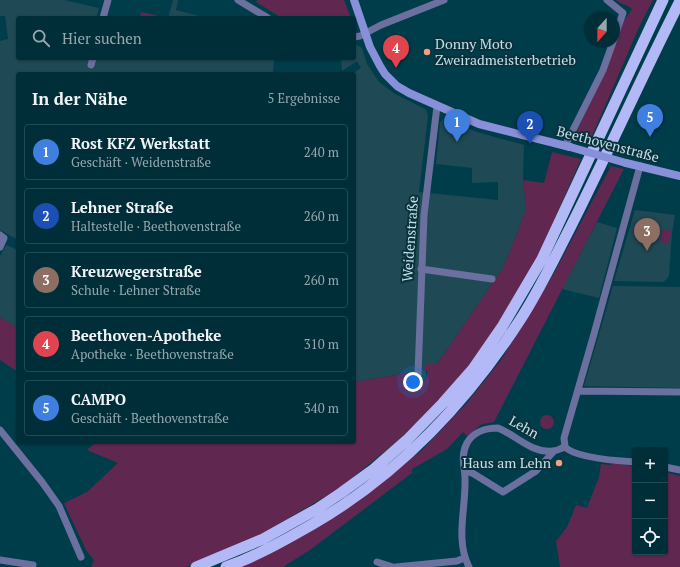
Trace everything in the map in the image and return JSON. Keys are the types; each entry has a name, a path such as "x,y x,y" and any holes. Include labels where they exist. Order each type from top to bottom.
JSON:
{"highway":[{"path":"196,567 231,554 269,536 318,509 347,489 407,440 473,369 502,327 546,253 662,0"},
{"path":"226,567 248,559 282,542 329,514 369,487 434,430 472,388 521,319 544,281 680,1"}],"main road":[{"name":"Beethovenstraße","path":"354,0 360,35 370,47 380,66 394,84 409,93 479,124 680,176"}],"street":[{"path":"104,16 108,0"},
{"path":"238,0 265,16"},
{"path":"360,35 444,0"},
{"path":"607,0 623,14 620,22"},
{"path":"568,147 603,70 611,48"},
{"name":"Weidenstraße","path":"418,374 424,215 437,106"},
{"path":"632,462 608,459 573,452 565,447 564,438 640,166"},
{"path":"0,235 4,238 0,247"},
{"path":"421,268 492,279"},
{"path":"578,391 680,392"},
{"name":"Lehn","path":"469,567 464,558 462,539 466,480 463,458 467,444 476,434 488,429 498,428 533,448 554,451 565,447"},
{"path":"0,430 34,471 59,506 81,557"},
{"name":"Lehn","path":"465,470 503,492 536,471 554,451"},
{"path":"668,468 680,470"},
{"path":"377,562 394,567 457,561 464,558"},
{"path":"0,560 34,564"}],"shaded area":[{"path":"0,0 64,0 99,8 97,16 16,16 16,60 274,60 273,72 16,72 16,239 0,230 0,41 8,39 5,16 0,16"},
{"path":"173,0 178,0 176,10 199,16 169,16"},
{"path":"257,0 344,0 350,16 279,16 256,2"},
{"path":"616,0 653,0 640,25 589,143 573,139 605,72 614,48 620,48 620,32 624,21 632,9"},
{"path":"141,12 156,15 156,16 140,16"},
{"path":"357,45 362,48 367,64 379,82 395,94 425,109 427,112 428,116 419,192 498,200 498,182 472,183 472,168 436,164 440,123 442,120 445,119 477,132 524,145 523,180 526,210 503,268 437,364 426,370 426,377 419,383 412,380 408,373 356,382 355,72 361,68 357,61 342,71 341,60 356,60"},
{"path":"552,152 581,159 537,259 488,340 464,372 427,413 401,438 340,488 267,531 186,567 92,567 94,560 86,550 64,503 87,492 118,463 87,450 94,444 356,444 356,382 408,373 410,378 417,383 422,382 426,378 426,363 437,364 503,268 526,210 523,180 544,183"},
{"path":"611,166 624,169 494,422 482,424 467,436 463,432 447,449 412,469 412,473 310,550 283,567 240,567 272,552 358,501 422,450 466,404 501,360 553,275"},
{"path":"635,210 675,215 669,275 663,282 614,281"},
{"path":"597,222 617,228 599,298 562,289"},
{"path":"663,229 672,231 668,244 660,242"},
{"path":"6,245 16,249 16,327 0,317 0,256"},
{"path":"613,286 680,287 680,388 584,386"},
{"path":"0,317 16,327 16,371 0,360"},
{"path":"547,415 552,417 554,422 552,427 547,429 542,427 540,422 542,417"},
{"path":"615,463 632,466 632,555 668,555 668,473 680,476 680,567 560,567 556,541 567,527 576,505 587,508 599,477 601,464 610,465"}],"place":[{"name":"Donny Moto Zweiradmeisterbetrieb","path":"427,52"},
{"name":"Beethoven-Apotheke","path":"396,68"},
{"name":"CAMPO","path":"650,137"},
{"name":"Rost KFZ Werkstatt","path":"457,142"},
{"name":"Lehner Straße","path":"530,144"},
{"name":"Kreuzwegerstraße","path":"647,251"},
{"name":"Haus am Lehn","path":"559,463"}]}
